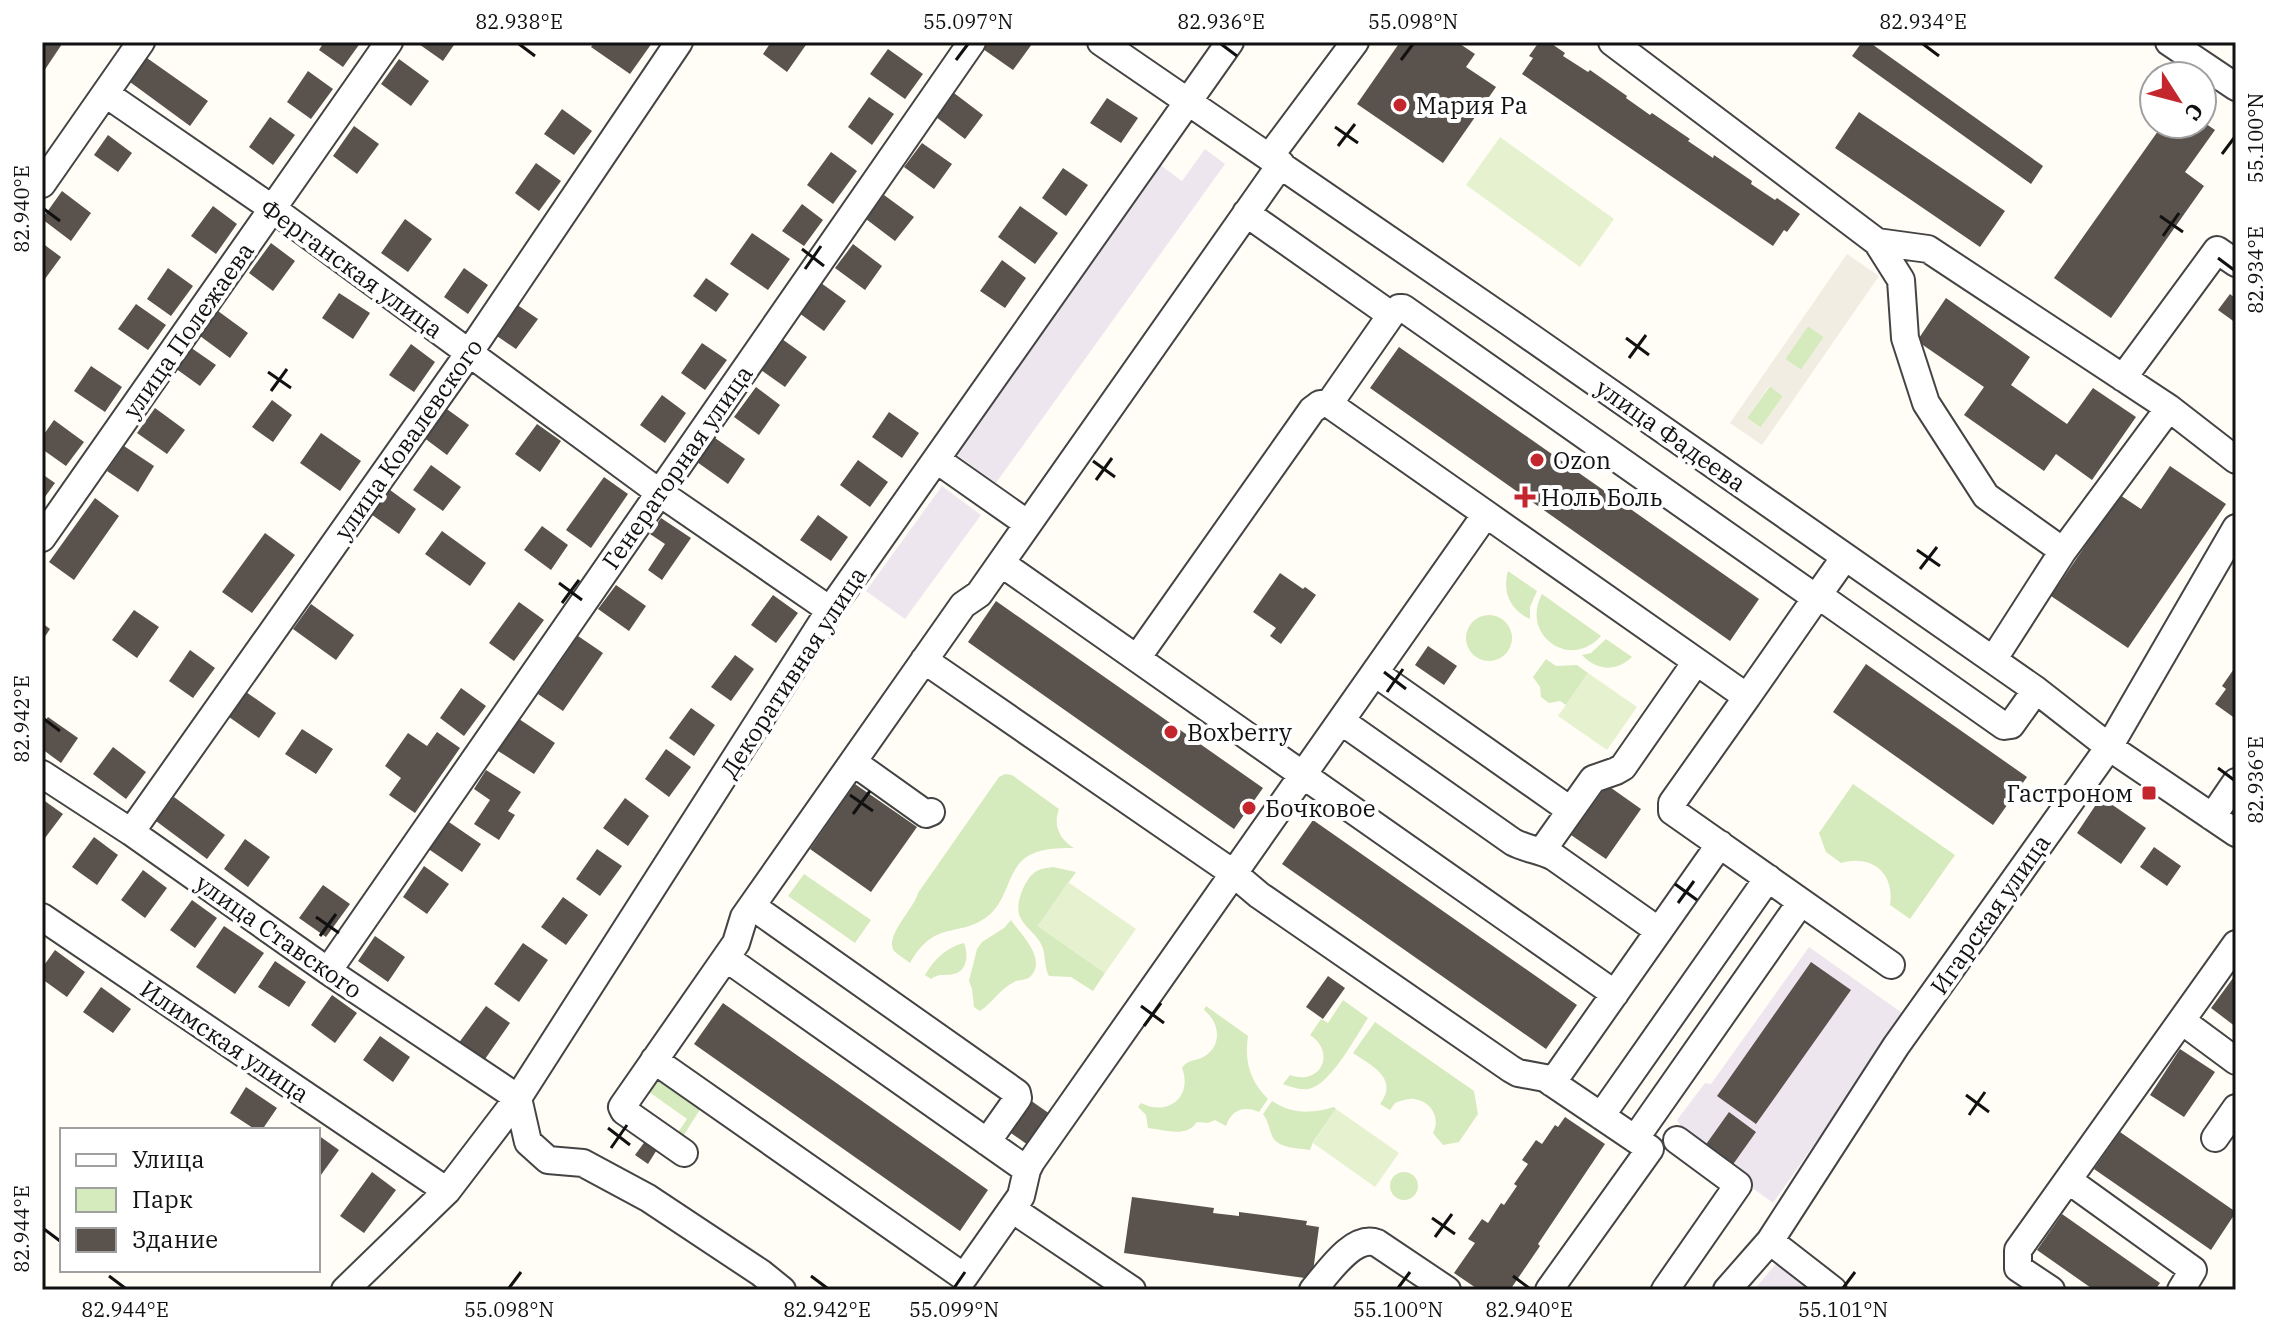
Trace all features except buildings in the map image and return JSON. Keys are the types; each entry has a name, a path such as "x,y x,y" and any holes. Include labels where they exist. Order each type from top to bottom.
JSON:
{"street":[{"path":"42,184 141,42"},
{"name":"улица Полежаева","path":"42,538 389,42"},
{"name":"улица Ковалевского","path":"131,832 469,353 679,42"},
{"name":"Генераторная улица","path":"328,971 972,42"},
{"name":"улица Фадеева","path":"1101,42 1993,660 2109,747 2236,833"},
{"name":"Декоративная улица","path":"345,1290 447,1191 518,1098 830,610 1230,42"},
{"path":"684,1153 622,1107 736,943 742,922 752,906 963,605 979,594 1246,213 1275,160 1355,42"},
{"path":"1612,42 1877,242 1901,280 1905,338 1926,403 1986,496 2063,551"},
{"path":"2169,42 2236,87"},
{"name":"Ферганская улица","path":"106,94 273,209 660,493 830,610"},
{"path":"1246,213 1391,315"},
{"path":"1877,242 1928,249 2169,408 2236,460"},
{"path":"2123,378 2217,250 2236,263"},
{"path":"1329,404 1391,315 1403,308 2004,726 2011,725 2036,690"},
{"path":"1137,658 1312,410 1320,404 1329,404 1747,697"},
{"path":"1993,660 2063,551 2169,408"},
{"path":"937,460 1028,524"},
{"path":"654,1060 964,1277 1024,1191 1027,1170 1486,514"},
{"name":"Игарская улица","path":"1727,1290 1770,1241 1896,1046 2109,747 2236,528"},
{"path":"1845,557 1671,807 1672,811 1891,965"},
{"path":"1001,563 1615,994"},
{"path":"924,660 1511,1069 1518,1073 1539,1075 1650,1149 1549,1290"},
{"path":"1542,851 1593,779 1623,767 1696,662"},
{"path":"1375,673 1570,810"},
{"path":"1341,721 1513,842 1542,851 1659,931"},
{"path":"853,762 926,814 931,812"},
{"name":"улица Ставского","path":"42,774 518,1098"},
{"path":"2212,817 2236,782"},
{"path":"1552,1083 1720,844"},
{"path":"1601,1116 1768,878"},
{"path":"1635,1139 1801,902"},
{"path":"752,906 1017,1093 1018,1098 987,1142"},
{"name":"Илимская улица","path":"42,917 447,1191"},
{"path":"2051,1290 2018,1268 2018,1250 2236,944"},
{"path":"726,958 1027,1170"},
{"path":"2182,1021 2236,1061"},
{"path":"518,1098 528,1142 548,1160 583,1163 648,1198 782,1290"},
{"path":"2215,1138 2236,1108"},
{"path":"1665,1290 1738,1185 1677,1140"},
{"path":"2068,1180 2193,1270 2181,1290"},
{"path":"1012,1209 1132,1290"},
{"path":"1313,1290 1351,1248 1361,1241 1370,1240 1447,1290"},
{"path":"1770,1241 1833,1290"}],"shaded area":[{"path":"1205,149 1225,164 996,483 953,452 1159,164 1182,181"},
{"path":"1847,254 1879,276 1762,445 1730,423","holes":["1808,326 1824,337 1801,370 1785,359","1769,386 1783,396 1760,428 1747,418"]},
{"path":"942,486 981,515 905,619 866,591"},
{"path":"1809,947 1905,1015 1773,1203 1691,1143 1677,1120 1705,1083 1711,1084"},
{"path":"1779,1260 1822,1290 1754,1290"}],"green space":[{"path":"1500,137 1614,219 1580,267 1466,185"},
{"path":"1808,326 1824,337 1801,370 1785,359"},
{"path":"1770,386 1783,396 1761,428 1747,418"},
{"path":"1508,571 1537,591 1530,607 1530,619 1517,611 1509,600 1506,586"},
{"path":"1542,594 1601,636 1589,646 1576,650 1552,644 1543,635 1538,623 1537,609"},
{"path":"1489,615 1505,622 1512,638 1505,654 1489,661 1473,654 1466,638 1473,622"},
{"path":"1606,639 1632,657 1620,665 1607,668 1594,664 1582,655 1591,653"},
{"path":"1546,659 1556,666 1577,665 1588,673 1566,705 1560,701 1549,703 1541,697 1540,687 1533,677"},
{"path":"1588,673 1637,707 1607,750 1558,716"},
{"path":"1012,775 1059,809 1059,831 1074,848 1042,850 1025,858 1014,871 1000,902 988,916 967,927 938,934 920,949 910,963 894,951 892,945 896,930 918,893 999,777"},
{"path":"1853,784 1955,855 1910,919 1890,905 1889,884 1879,869 1862,861 1841,863 1826,852 1819,833"},
{"path":"1053,867 1076,872 1038,926 1105,973 1093,991 1071,977 1049,976 1042,946 1020,917 1019,899 1031,875"},
{"path":"804,874 871,920 855,943 788,896"},
{"path":"1068,882 1136,929 1105,973 1038,926"},
{"path":"1011,920 1034,954 1035,969 1029,978 1005,988 980,1011 974,1007 969,981 977,949"},
{"path":"964,943 966,960 961,971 931,979 925,975 942,954"},
{"path":"1343,1000 1368,1018 1342,1059 1316,1086 1301,1089 1283,1084 1290,1075 1310,1076 1317,1072 1323,1058 1322,1050 1310,1035 1321,1019 1328,1023"},
{"path":"1206,1006 1248,1036 1250,1070 1268,1099 1259,1112 1239,1110 1226,1126 1215,1120 1197,1122 1181,1131 1148,1128 1146,1115 1138,1107 1141,1103 1160,1108 1176,1102 1184,1088 1182,1068 1205,1056 1215,1045 1217,1032 1213,1020 1204,1010"},
{"path":"1375,1022 1474,1091 1478,1114 1459,1142 1443,1145 1433,1133 1436,1122 1433,1111 1420,1100 1395,1103 1390,1110 1380,1104 1385,1095 1385,1080 1375,1068 1353,1053"},
{"path":"657,1071 701,1108 682,1138 677,1134 687,1119 645,1089"},
{"path":"1272,1101 1302,1112 1336,1109 1310,1150 1280,1144 1273,1138 1263,1114"},
{"path":"1336,1109 1399,1153 1375,1187 1313,1143"},
{"path":"1404,1172 1414,1176 1418,1186 1414,1196 1404,1200 1394,1196 1390,1186 1394,1176"}],"place":[{"name":"Мария Ра","path":"1400,105"},
{"name":"Ozon","path":"1537,460"},
{"name":"Ноль Боль","path":"1525,497"},
{"name":"Boxberry","path":"1171,732"},
{"name":"Гастроном","path":"2149,793"},
{"name":"Бочковое","path":"1249,808"}]}
